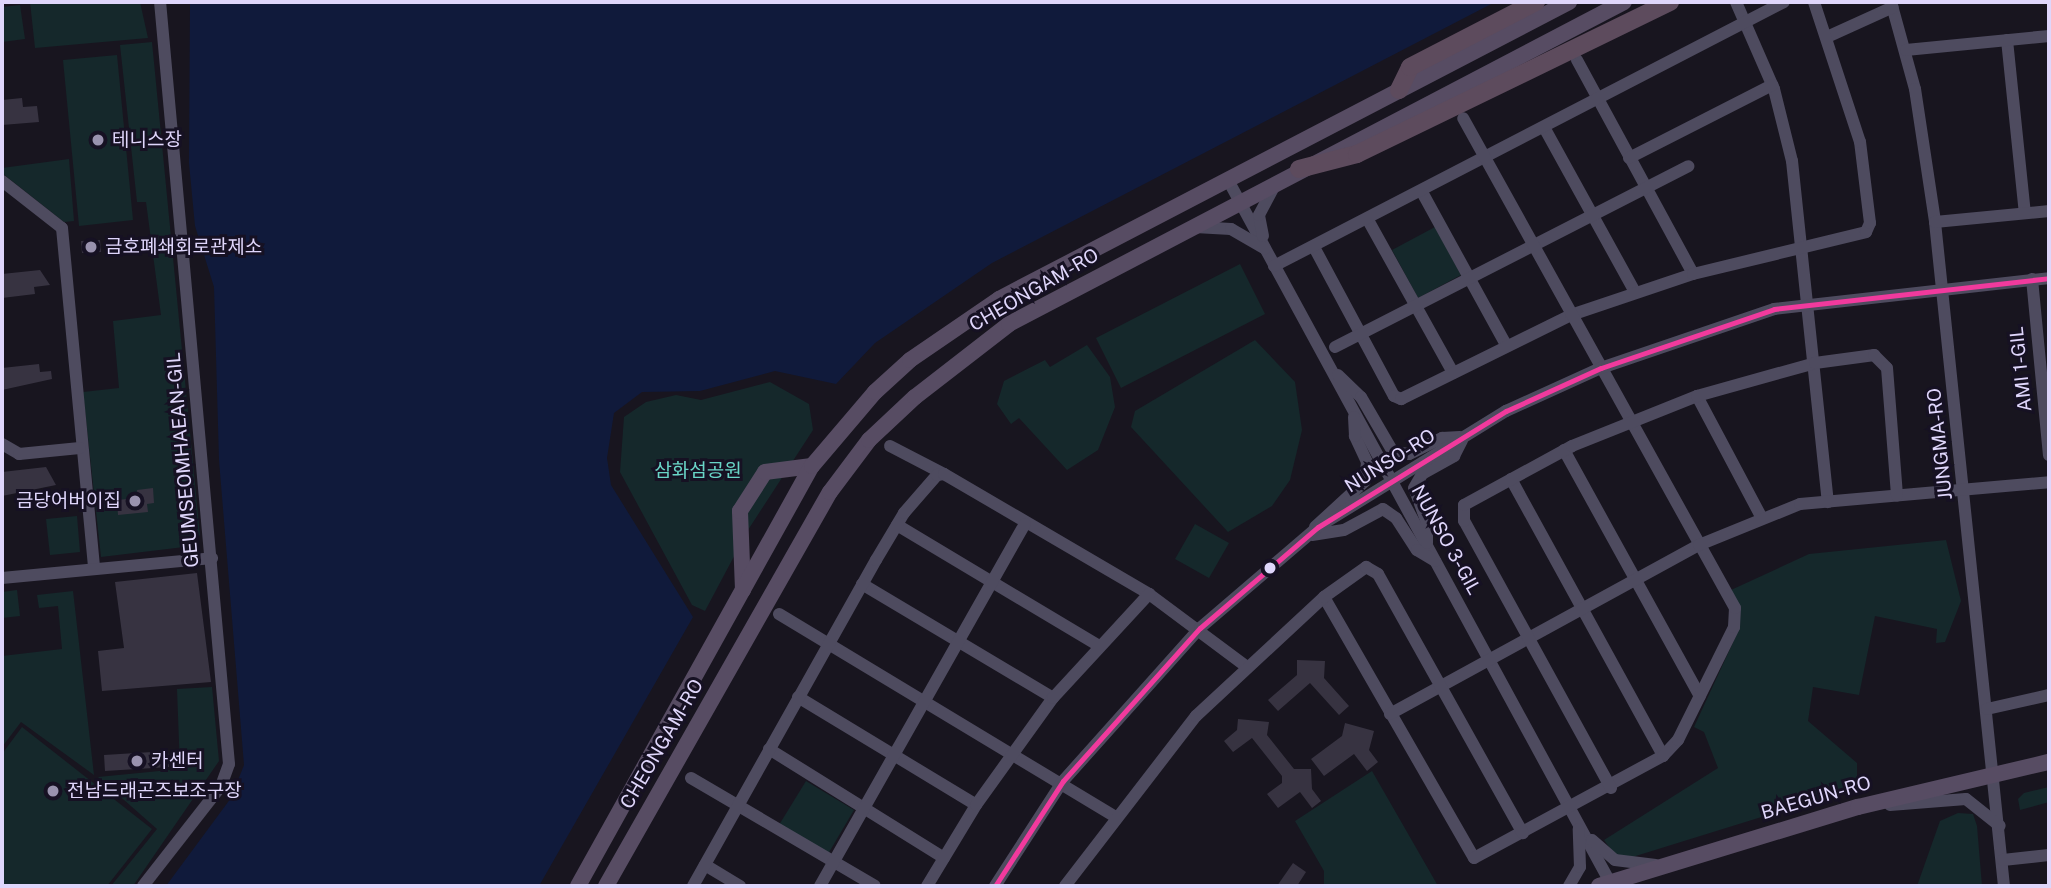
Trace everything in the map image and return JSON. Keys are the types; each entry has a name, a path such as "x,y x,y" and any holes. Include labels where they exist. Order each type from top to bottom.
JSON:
{"highway":[{"path":"1399,90 1410,67 1536,2"},
{"path":"1299,169 1357,154 1670,2"}],"main road":[{"name":"CHEONGAM-RO","path":"578,886 811,466 874,392 945,333 1228,180 1569,2"},
{"name":"CHEONGAM-RO","path":"606,886 830,492 869,440 955,363 1009,324 1299,169 1624,2"},
{"path":"743,590 740,511 765,472 811,466"},
{"name":"BAEGUN-RO","path":"1604,884 1858,807 2049,762"}],"street":[{"name":"GEUMSEOMHAEAN-GIL","path":"143,886 221,786 229,764 160,2"},
{"path":"1736,2 1748,23 1772,85 1792,161 1810,303 1828,502"},
{"path":"1274,266 1545,129 1784,2"},
{"path":"1314,247 1394,396 1401,399 1570,315 1693,274 1803,245 1857,236 1870,223 1860,142 1814,2"},
{"path":"1826,37 1892,5"},
{"name":"JUNGMA-RO","path":"1892,5 1906,50 1935,222 2000,826 2004,886"},
{"path":"1906,50 2049,36"},
{"path":"2007,40 2025,213"},
{"path":"1577,60 1693,274"},
{"path":"1629,158 1772,85"},
{"path":"1324,597 1468,856 1481,857 1611,788 1663,756 1700,696 1736,618 1699,545 1463,118"},
{"path":"1545,129 1635,292"},
{"path":"1335,347 1688,166"},
{"path":"1265,250 1259,215 1280,179"},
{"name":"NUNSO 3-GIL","path":"1228,180 1581,828 1604,884"},
{"path":"2,181 62,228 80,448 94,569"},
{"path":"1422,192 1506,345"},
{"path":"1935,222 2049,211"},
{"path":"1368,220 1453,373"},
{"path":"1188,228 1231,229 1265,250"},
{"name":"NUNSO-RO","path":"995,886 1063,781 1200,628 1308,536 1464,437 1529,400 1601,369 1736,320 1810,303 2049,278"},
{"name":"AMI 1-GIL","path":"2032,279 2049,455"},
{"path":"1611,788 1462,513 1464,505 1564,450 1697,396 1815,363 1874,355 1885,362 1897,496"},
{"path":"1329,367 1361,397 1393,452 1409,454 1442,438 1464,437"},
{"path":"1697,396 1762,518"},
{"path":"1308,536 1326,510 1365,481 1367,463 1355,436 1354,413"},
{"path":"1427,546 1427,523 1414,488 1422,474 1454,456 1464,437"},
{"path":"2,444 19,454 80,448"},
{"path":"890,446 944,474 1025,524 1149,594 1200,628 1247,667"},
{"path":"1564,450 1638,578 1700,696"},
{"path":"693,886 897,525 926,485 944,474"},
{"path":"1511,479 1663,756"},
{"path":"1390,713 1443,687 1699,545 1800,504 2049,482"},
{"path":"1308,536 1344,530 1383,509 1396,518 1417,550 1435,561"},
{"path":"820,886 1025,524"},
{"path":"897,525 1100,646"},
{"path":"2,578 212,558"},
{"path":"1065,886 1114,816 1196,716 1324,597 1358,571 1374,568 1524,834"},
{"path":"862,584 1053,698"},
{"path":"927,886 975,805 1053,698 1149,594"},
{"path":"779,614 1063,781 1114,816"},
{"path":"1987,709 2049,695"},
{"path":"798,697 975,805"},
{"path":"769,749 944,858"},
{"path":"691,778 875,886"},
{"path":"1858,807 1966,799 2000,826"},
{"path":"1581,828 1615,860 1660,865"},
{"path":"1569,886 1580,867 1581,828"},
{"path":"2003,860 2049,855"},
{"path":"705,865 740,886"}],"green space":[{"path":"30,2 140,2 148,38 35,48"},
{"path":"20,5 25,39 2,42 2,7"},
{"path":"152,42 200,535 184,547 101,557 83,392 119,388 113,321 161,315 146,202 137,202 120,45"},
{"name":"테니스장","path":"117,55 133,220 79,226 63,60"},
{"path":"69,159 74,221 64,222 2,173 2,168"},
{"path":"1435,227 1461,275 1418,298 1392,250"},
{"path":"1240,264 1265,314 1121,388 1096,338"},
{"path":"1255,340 1295,382 1302,430 1290,480 1272,506 1228,532 1131,427 1135,411"},
{"path":"1087,345 1110,377 1115,407 1098,450 1067,470 1019,418 1011,424 997,404 1004,381 1045,360 1050,367"},
{"name":"삼화섬공원","path":"770,382 809,404 813,430 748,530 705,611 692,605 620,472 624,417 646,402 676,395 701,400"},
{"path":"77,516 80,552 50,555 46,519"},
{"path":"1195,524 1229,543 1209,578 1175,559"},
{"path":"1946,540 1961,601 1945,642 1936,643 1937,629 1875,616 1859,695 1813,687 1808,721 1857,763 1857,780 1848,790 1626,859 1615,855 1604,840 1718,768 1704,732 1694,727 1736,636 1731,590 1809,554"},
{"path":"17,590 20,616 2,618 2,592"},
{"path":"73,591 94,775 21,722 2,747 2,656 62,649 58,606 39,608 37,595"},
{"path":"212,687 219,761 133,886 111,886 157,829 98,777 180,769 177,689"},
{"name":"전남드래곤즈보조구장","path":"22,727 152,829 107,886 2,886 2,754"},
{"path":"1372,771 1438,886 1324,886 1324,871 1295,821"},
{"path":"806,781 854,810 828,854 779,825"},
{"path":"2049,787 2049,802 2020,810 2018,799 2024,793"},
{"path":"1958,813 1973,814 1977,826 1982,886 1917,886 1940,821"}],"water":[{"path":"190,2 1495,2 992,263 875,343 836,384 775,371 700,391 642,392 614,413 607,458 611,485 693,617 539,886 166,886 231,798 244,765 219,460 214,287 195,226 189,163"}],"building":[{"path":"22,98 23,107 37,106 39,122 2,125 2,100"},
{"name":"금호폐쇄회로관제소","path":"100,240 101,252 82,253 81,241"},
{"path":"40,270 50,285 34,287 35,294 2,298 2,274"},
{"path":"39,364 40,372 51,371 52,379 2,390 2,368"},
{"path":"46,467 56,485 2,496 2,472"},
{"name":"금당어버이집","path":"153,488 154,503 147,504 148,512 118,515 117,500 138,498 137,490"},
{"path":"197,573 211,682 102,691 98,651 124,648 115,582"},
{"path":"1297,660 1325,661 1324,678 1349,706 1339,715 1310,683 1278,711 1268,700 1297,675"},
{"path":"1238,719 1269,722 1267,735 1294,769 1311,769 1312,789 1321,801 1312,808 1300,792 1278,808 1267,794 1282,783 1282,776 1252,738 1233,752 1224,741 1237,730"},
{"path":"1345,723 1374,731 1369,750 1378,762 1367,771 1354,754 1324,776 1311,759 1342,736"},
{"name":"카센터","path":"168,751 169,767 105,771 104,755"},
{"path":"1293,863 1306,872 1297,886 1277,886"}],"transit line":[{"path":"995,886 1063,781 1200,628 1318,527 1506,411 1601,368 1774,309 2049,278"}],"place":[{"name":"테니스장","path":"98,140"},
{"name":"금호폐쇄회로관제소","path":"91,247"},
{"name":"금당어버이집","path":"135,501"},
{"name":"카센터","path":"137,761"},
{"name":"전남드래곤즈보조구장","path":"53,791"}]}
